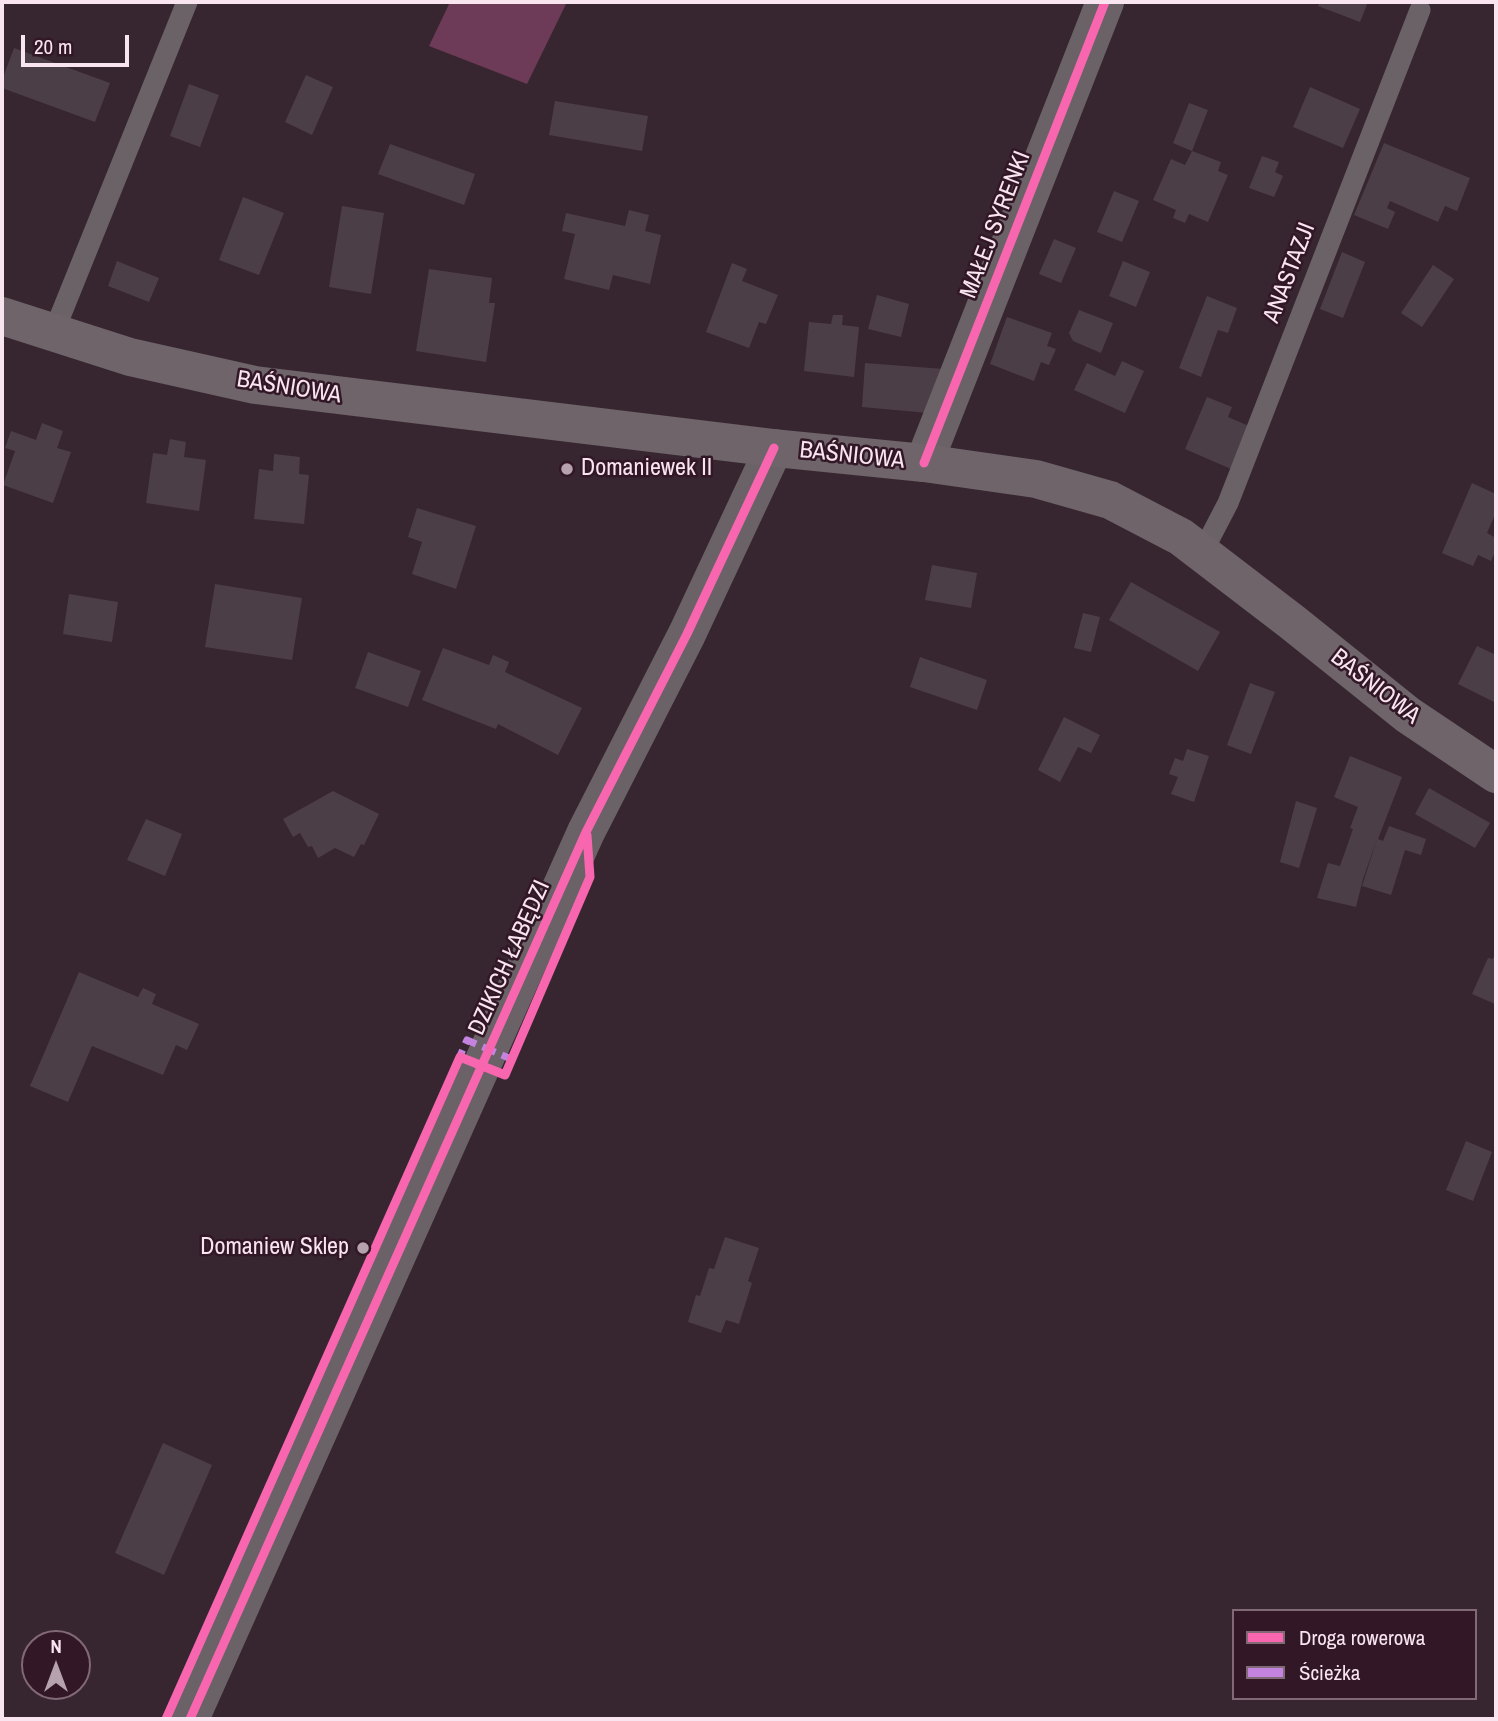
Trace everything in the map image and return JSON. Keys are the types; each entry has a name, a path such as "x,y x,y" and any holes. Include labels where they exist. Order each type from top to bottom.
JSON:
{"main road":[{"name":"BAŚNIOWA","path":"2,316 130,357 255,385 774,448 924,463 1037,479 1110,500 1181,537 1408,715 1496,774"}],"street":[{"name":"MAŁEJ SYRENKI","path":"924,463 1105,2"},
{"name":"DZIKICH ŁABĘDZI","path":"190,1719 586,832 687,634 774,448"}],"lane":[{"path":"53,334 187,2"},
{"name":"ANASTAZJI","path":"1202,553 1228,503 1420,10"}],"shaded area":[{"path":"450,2 567,2 527,84 429,46"}],"building":[{"path":"1320,2 1368,2 1360,22 1318,6"},
{"path":"14,48 110,83 95,122 2,88 2,80"},
{"path":"306,75 333,87 312,135 285,122"},
{"path":"189,84 219,95 200,147 170,136"},
{"path":"1310,87 1360,109 1343,148 1293,127"},
{"path":"555,101 648,116 642,151 549,135"},
{"path":"1189,103 1208,110 1192,151 1173,143"},
{"path":"1384,143 1470,178 1457,211 1445,206 1438,222 1390,201 1387,208 1395,212 1388,229 1354,215"},
{"path":"390,144 475,174 464,205 378,174"},
{"path":"1192,151 1221,162 1218,171 1228,175 1208,222 1189,214 1185,223 1173,218 1176,210 1153,200 1171,159 1185,165"},
{"path":"1262,156 1279,162 1275,172 1283,176 1274,197 1249,188"},
{"path":"1114,191 1139,201 1122,242 1097,232"},
{"path":"243,197 284,213 259,275 219,260"},
{"path":"342,206 384,213 371,294 329,287"},
{"path":"629,210 649,215 645,231 661,235 650,284 613,275 609,290 564,279 575,234 562,231 566,213 625,226"},
{"path":"1054,239 1076,248 1061,283 1039,274"},
{"path":"1342,252 1365,262 1343,318 1320,309"},
{"path":"117,261 159,278 149,302 108,286"},
{"path":"1123,261 1150,272 1136,307 1109,296"},
{"path":"732,263 747,269 742,281 778,295 766,324 759,322 749,348 706,332"},
{"path":"1433,265 1454,279 1422,327 1401,313"},
{"path":"429,269 492,278 489,303 495,303 486,362 416,351"},
{"path":"877,295 909,304 901,337 868,329"},
{"path":"1207,296 1237,308 1228,333 1218,330 1201,377 1179,368"},
{"path":"1079,310 1113,323 1101,353 1073,341 1069,333"},
{"path":"833,315 843,315 842,325 859,327 854,377 804,371 809,322 831,324"},
{"path":"1007,317 1052,333 1047,346 1056,349 1049,365 1041,362 1034,381 990,364"},
{"path":"1122,361 1144,371 1125,413 1074,390 1087,363 1115,376"},
{"path":"865,363 944,369 928,413 862,407"},
{"path":"1207,397 1232,407 1228,417 1249,426 1231,469 1185,449"},
{"path":"42,423 63,431 57,448 71,452 53,503 3,485 15,451 5,448 11,431 36,440"},
{"path":"170,439 186,442 184,457 206,460 199,511 146,503 153,453 167,455"},
{"path":"274,454 300,457 299,474 309,475 304,524 254,519 259,469 273,471"},
{"path":"1472,483 1496,494 1496,512 1487,533 1496,538 1496,549 1491,561 1478,555 1473,566 1442,553"},
{"path":"417,508 476,526 456,589 412,574 422,542 408,537"},
{"path":"932,565 977,573 971,608 925,600"},
{"path":"1131,582 1220,632 1198,671 1109,620"},
{"path":"215,584 302,598 292,660 205,647"},
{"path":"69,594 118,602 112,642 63,634"},
{"path":"1083,613 1100,617 1091,652 1074,648"},
{"path":"1477,646 1496,655 1496,703 1458,684"},
{"path":"443,648 489,665 493,655 509,662 505,672 582,708 558,755 498,724 496,729 422,700"},
{"path":"368,652 421,671 408,707 355,688"},
{"path":"920,657 987,680 977,710 910,687"},
{"path":"1250,683 1275,692 1251,754 1227,745"},
{"path":"1064,717 1100,735 1091,753 1078,747 1060,782 1038,770"},
{"path":"1187,749 1209,756 1194,802 1171,794 1178,777 1169,774 1175,758 1183,761"},
{"path":"1350,756 1402,777 1378,839 1383,841 1389,826 1426,839 1421,855 1405,850 1391,895 1362,886 1377,839 1363,879 1356,907 1317,898 1328,863 1340,866 1353,829 1350,828 1358,807 1334,797"},
{"path":"1429,788 1490,823 1475,848 1415,814"},
{"path":"333,791 379,814 364,845 361,844 354,857 335,848 318,858 312,846 308,847 300,833 293,837 283,819"},
{"path":"1296,801 1317,808 1299,868 1280,862"},
{"path":"146,819 182,834 165,876 127,860"},
{"path":"1496,951 1495,1004 1472,994 1488,958 1493,959"},
{"path":"79,972 138,997 143,988 156,994 152,1004 199,1024 187,1050 176,1045 163,1075 92,1046 68,1102 30,1086"},
{"path":"1466,1141 1492,1152 1473,1201 1446,1190"},
{"path":"725,1237 759,1248 748,1281 752,1283 739,1324 726,1320 721,1333 688,1322 696,1295 700,1296 709,1268 714,1269"},
{"path":"163,1443 212,1465 164,1575 115,1553"}],"marked path":[{"path":"457,1063 467,1040 511,1059"}],"cycle path":[{"path":"924,463 1105,2"},
{"path":"190,1719 586,832 687,634 774,448"},
{"path":"166,1719 460,1057 505,1075 590,877 587,835"}],"place":[{"name":"Domaniewek II","path":"567,469"},
{"name":"Domaniew Sklep","path":"363,1248"}]}
